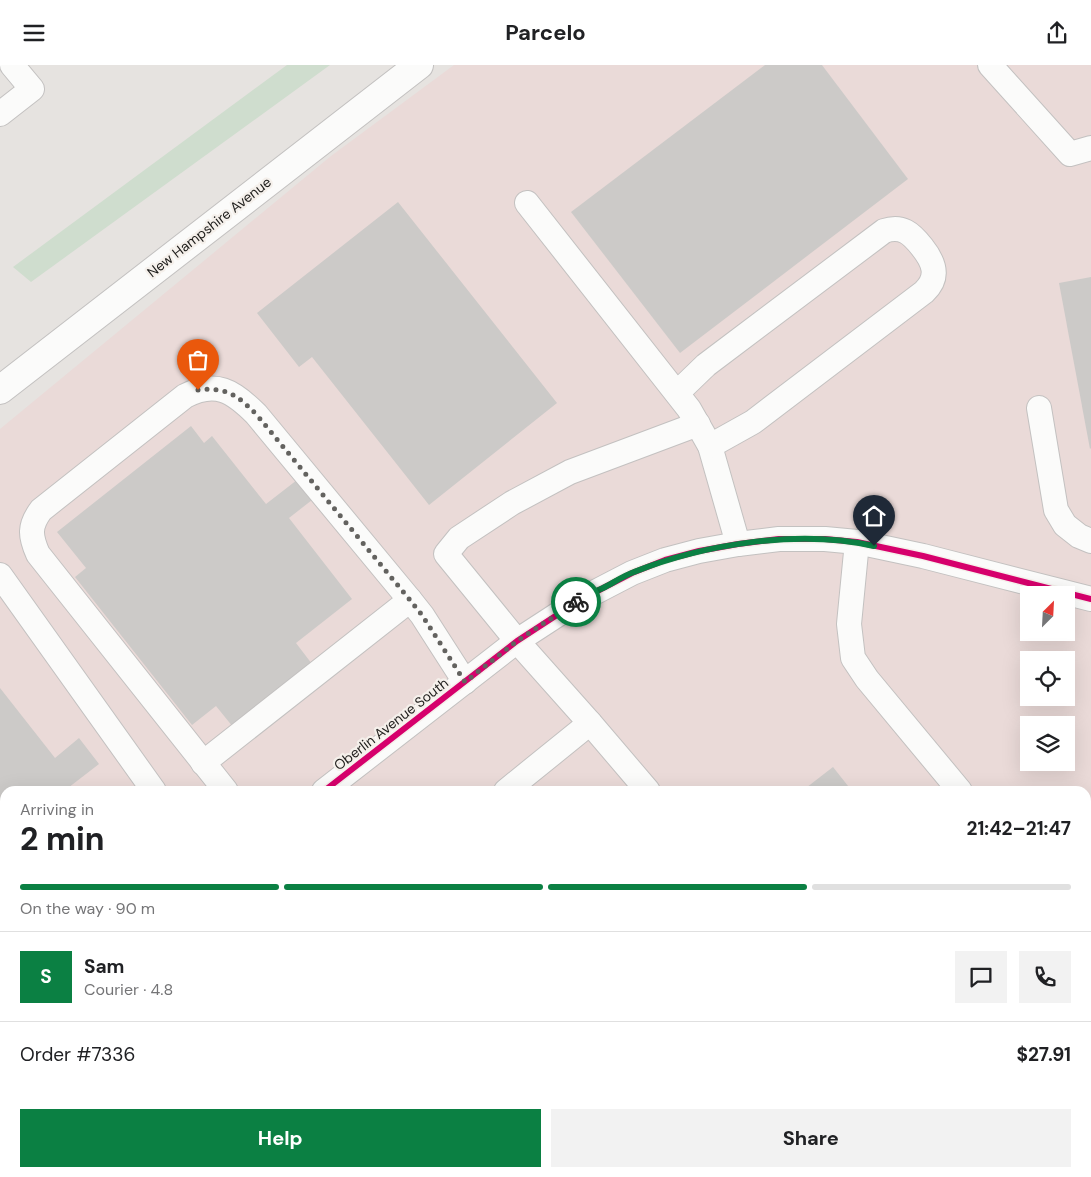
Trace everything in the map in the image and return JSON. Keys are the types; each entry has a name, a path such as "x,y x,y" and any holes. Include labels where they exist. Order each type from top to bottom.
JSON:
{"main road":[{"name":"New Hampshire Avenue","path":"0,390 419,65"}],"street":[{"path":"0,114 32,89 12,65"},
{"path":"990,65 1070,155 1091,148"},
{"path":"527,203 689,409 710,445 738,544"},
{"path":"677,393 706,365 884,231 898,229 909,233 932,261 934,276 924,292 753,422 710,445"},
{"path":"222,786 38,554 32,541 31,531 35,518 41,510 185,396 198,390 212,388 228,391 243,401 262,421 422,615 465,682"},
{"path":"1039,407 1056,509 1065,525 1079,536 1091,541"},
{"path":"644,786 517,641 446,554 459,537 512,503 570,472 698,424"},
{"name":"Oberlin Avenue South","path":"330,786 517,641 580,600 632,573 665,560 699,551 779,539 825,539 858,542 931,558 1091,599"},
{"path":"858,542 849,625 853,658 956,786"},
{"path":"0,575 148,786"},
{"path":"203,763 410,600"},
{"path":"512,786 590,723"}],"shaded area":[{"path":"454,65 1091,65 1091,786 0,786 0,429 331,156"}],"green space":[{"path":"287,65 330,65 31,282 13,267"}],"building":[{"path":"765,65 822,65 908,179 680,353 571,212"},
{"path":"398,202 557,403 429,505 312,357 299,367 257,313"},
{"path":"1091,277 1091,448 1090,449 1059,283"},
{"path":"191,426 204,443 212,436 266,504 297,480 312,500 289,518 352,599 296,643 312,664 233,727 216,706 192,725 75,577 86,568 57,532"},
{"path":"0,688 55,758 79,738 99,764 70,786 0,786"},
{"path":"833,767 848,786 808,786"}],"cycle path":[{"path":"330,786 517,641 580,600 632,573 665,560 699,551 779,539 825,539 857,542 923,556 1091,599"}],"way so far":[{"path":"198,390 212,388 228,391 243,401 256,414 422,615 465,682 517,641 576,602"}],"route":[{"path":"576,602 632,573 665,560 699,551 779,539 825,539 858,542 874,546"}]}
